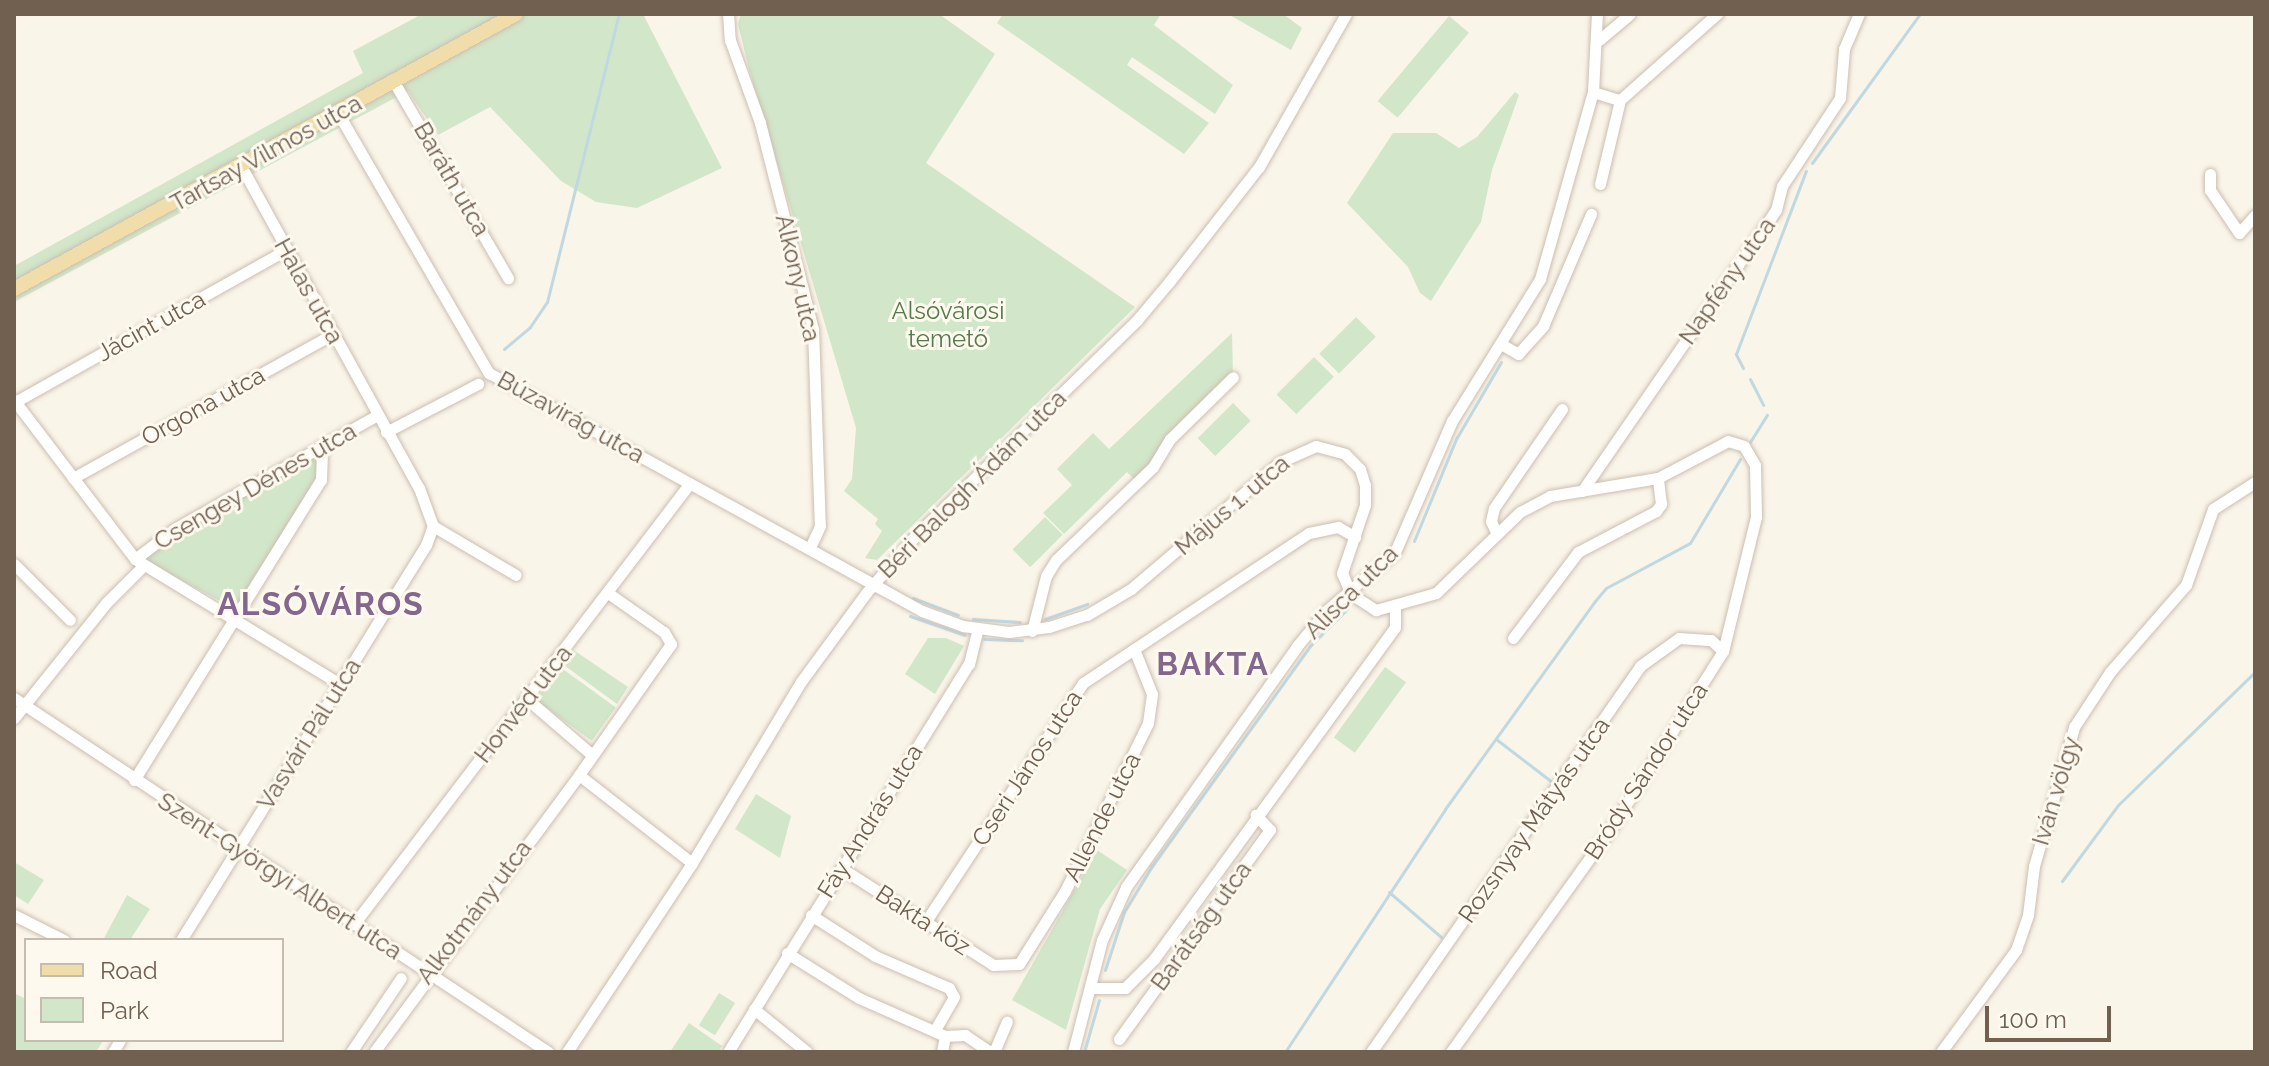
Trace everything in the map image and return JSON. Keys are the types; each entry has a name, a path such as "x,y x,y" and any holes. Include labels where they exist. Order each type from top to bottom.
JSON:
{"main road":[{"name":"Tartsay Vilmos utca","path":"14,289 516,14"}],"street":[{"name":"Alkony utca","path":"728,14 730,40 760,123 813,329 820,526 810,547"},
{"name":"Béri Balogh Ádám utca","path":"567,1052 692,863 800,683 875,583 916,535 1137,320 1169,282 1265,157 1346,14"},
{"name":"Alisca utca","path":"1073,1052 1102,940 1126,887 1297,646 1327,610 1384,566 1404,538 1452,421 1540,279 1593,92 1599,40 1597,14"},
{"path":"1599,40 1630,14"},
{"path":"1600,184 1620,100 1717,14"},
{"name":"Napfény utca","path":"1582,491 1776,210 1782,186 1840,98 1844,49 1859,14"},
{"name":"Baráth utca","path":"394,82 508,278"},
{"path":"1593,92 1620,100"},
{"name":"Búzavirág utca","path":"338,113 483,367 875,583"},
{"name":"Halas utca","path":"241,166 419,488 433,526"},
{"path":"2210,174 2210,190 2239,233 2255,215"},
{"path":"1501,344 1518,354 1543,326 1591,214"},
{"name":"Jácint utca","path":"14,401 286,250"},
{"name":"Orgona utca","path":"73,478 333,334"},
{"path":"1032,631 1046,576 1056,560 1153,467 1170,439 1233,377"},
{"path":"386,432 478,384"},
{"path":"14,401 139,562 340,684"},
{"path":"1497,534 1491,521 1494,508 1562,409"},
{"name":"Csengey Dénes utca","path":"14,718 18,702 139,562 176,528 377,415"},
{"name":"Bródy Sándor utca","path":"1451,1052 1609,831 1723,651 1756,517 1751,457 1744,446 1728,441 1658,478"},
{"path":"134,780 321,480 322,446"},
{"name":"Május 1. utca","path":"875,583 922,611 978,629 1032,631 1110,604 1301,449 1331,447 1360,469 1365,505 1342,573 1351,594"},
{"path":"1351,594 1376,610 1395,608 1447,586 1497,534 1534,502 1658,478 1661,504 1656,511 1578,552 1513,638"},
{"name":"Iván völgy","path":"1941,1052 2016,950 2028,915 2034,866 2074,727 2119,660 2186,585 2206,520 2220,501 2255,482"},
{"name":"Honvéd utca","path":"354,924 690,483"},
{"path":"433,526 516,575"},
{"name":"Vasvári Pál utca","path":"182,938 340,684 433,526"},
{"name":"Cseri János utca","path":"926,921 1083,683 1309,533 1338,527 1355,537"},
{"path":"14,564 70,620"},
{"path":"527,699 591,754 671,644 664,632 608,593"},
{"name":"Barátság utca","path":"1091,988 1114,990 1133,983 1395,627 1395,608"},
{"name":"Fáy András utca","path":"728,1052 969,664 978,629"},
{"name":"Rozsnyay Mátyás utca","path":"1371,1052 1640,666 1679,638 1711,640 1723,651"},
{"name":"Allende utca","path":"1007,968 1022,960 1065,891 1148,723 1152,694 1134,649"},
{"name":"Szent-Györgyi Albert utca","path":"18,702 548,1052"},
{"name":"Alkotmány utca","path":"374,1052 417,988 431,974 579,775 591,754"},
{"path":"579,775 692,863"},
{"name":"Barátság utca","path":"1119,1039 1270,830 1256,815"},
{"name":"Bakta köz","path":"841,868 993,965 1007,968"},
{"path":"14,915 60,938"},
{"path":"811,915 875,956 949,988 954,997 939,1034 942,1052"},
{"path":"787,953 859,998 939,1034 965,1035 992,1052 1007,1022"},
{"name":"Alkotmány utca","path":"351,1052 401,978"},
{"path":"754,1009 807,1052"}],"green space":[{"path":"422,14 643,14 722,168 637,208 596,202 561,181 490,107 438,135 408,91 14,302 14,266 363,73 353,51"},
{"name":"Alsóvárosi temető","path":"741,14 939,14 995,54 926,163 1135,307 877,560 865,558 882,531 875,524 878,519 844,491 852,479 856,428 749,69 738,24"},
{"path":"1003,14 1161,14 1154,25 1233,85 1215,114 1132,57 1127,65 1209,123 1184,154 997,23"},
{"path":"1228,14 1283,14 1302,28 1291,50"},
{"path":"1449,16 1469,33 1398,118 1378,101"},
{"path":"1515,92 1519,95 1492,170 1481,222 1431,301 1420,293 1408,267 1347,203 1393,133 1436,133 1459,148 1477,137"},
{"path":"1356,317 1376,337 1339,374 1319,354"},
{"path":"1232,333 1233,377 1138,483 1127,472 1064,534 1043,513 1072,485 1057,469 1093,433 1109,449"},
{"path":"1314,357 1334,377 1296,414 1277,394"},
{"path":"1233,403 1251,421 1215,456 1198,438"},
{"path":"320,450 320,472 236,610 145,560 164,541"},
{"path":"1045,517 1063,535 1030,567 1012,550"},
{"path":"928,638 946,638 964,646 935,694 905,674"},
{"path":"572,649 628,687 617,704 561,663"},
{"path":"560,667 616,708 592,741 536,700"},
{"path":"1385,667 1406,682 1355,753 1334,737"},
{"path":"756,794 791,816 780,858 735,829"},
{"path":"1097,850 1127,870 1100,909 1066,1030 1012,1000"},
{"path":"14,862 44,880 28,904 14,895"},
{"path":"127,895 150,909 131,938 104,938"},
{"path":"14,993 24,998 24,1042 102,1042 96,1052 14,1052"},
{"path":"719,993 735,1003 715,1035 699,1025"},
{"path":"689,1023 722,1046 718,1052 670,1052"}],"waterway":[{"path":"504,349 530,327 547,302 619,14"},
{"path":"1812,163 1920,14"},
{"path":"1743,368 1736,354 1806,171"},
{"path":"1414,541 1456,439 1501,362"},
{"path":"1750,379 1763,405"},
{"path":"1750,442 1767,415"},
{"path":"1285,1052 1445,809 1595,601 1606,588 1690,543 1740,459"},
{"path":"913,598 958,615"},
{"path":"1045,619 1087,604"},
{"path":"1105,970 1124,912 1152,866 1310,646 1348,608"},
{"path":"910,616 965,635"},
{"path":"973,619 1020,622"},
{"path":"984,639 1022,640"},
{"path":"2062,881 2118,805 2255,672"},
{"path":"1496,739 1552,782"},
{"path":"1389,892 1441,937"},
{"path":"1084,1052 1099,1000"}],"district":[{"name":"ALSÓVÁROS","path":"321,604"},
{"name":"BAKTA","path":"1213,664"}]}
